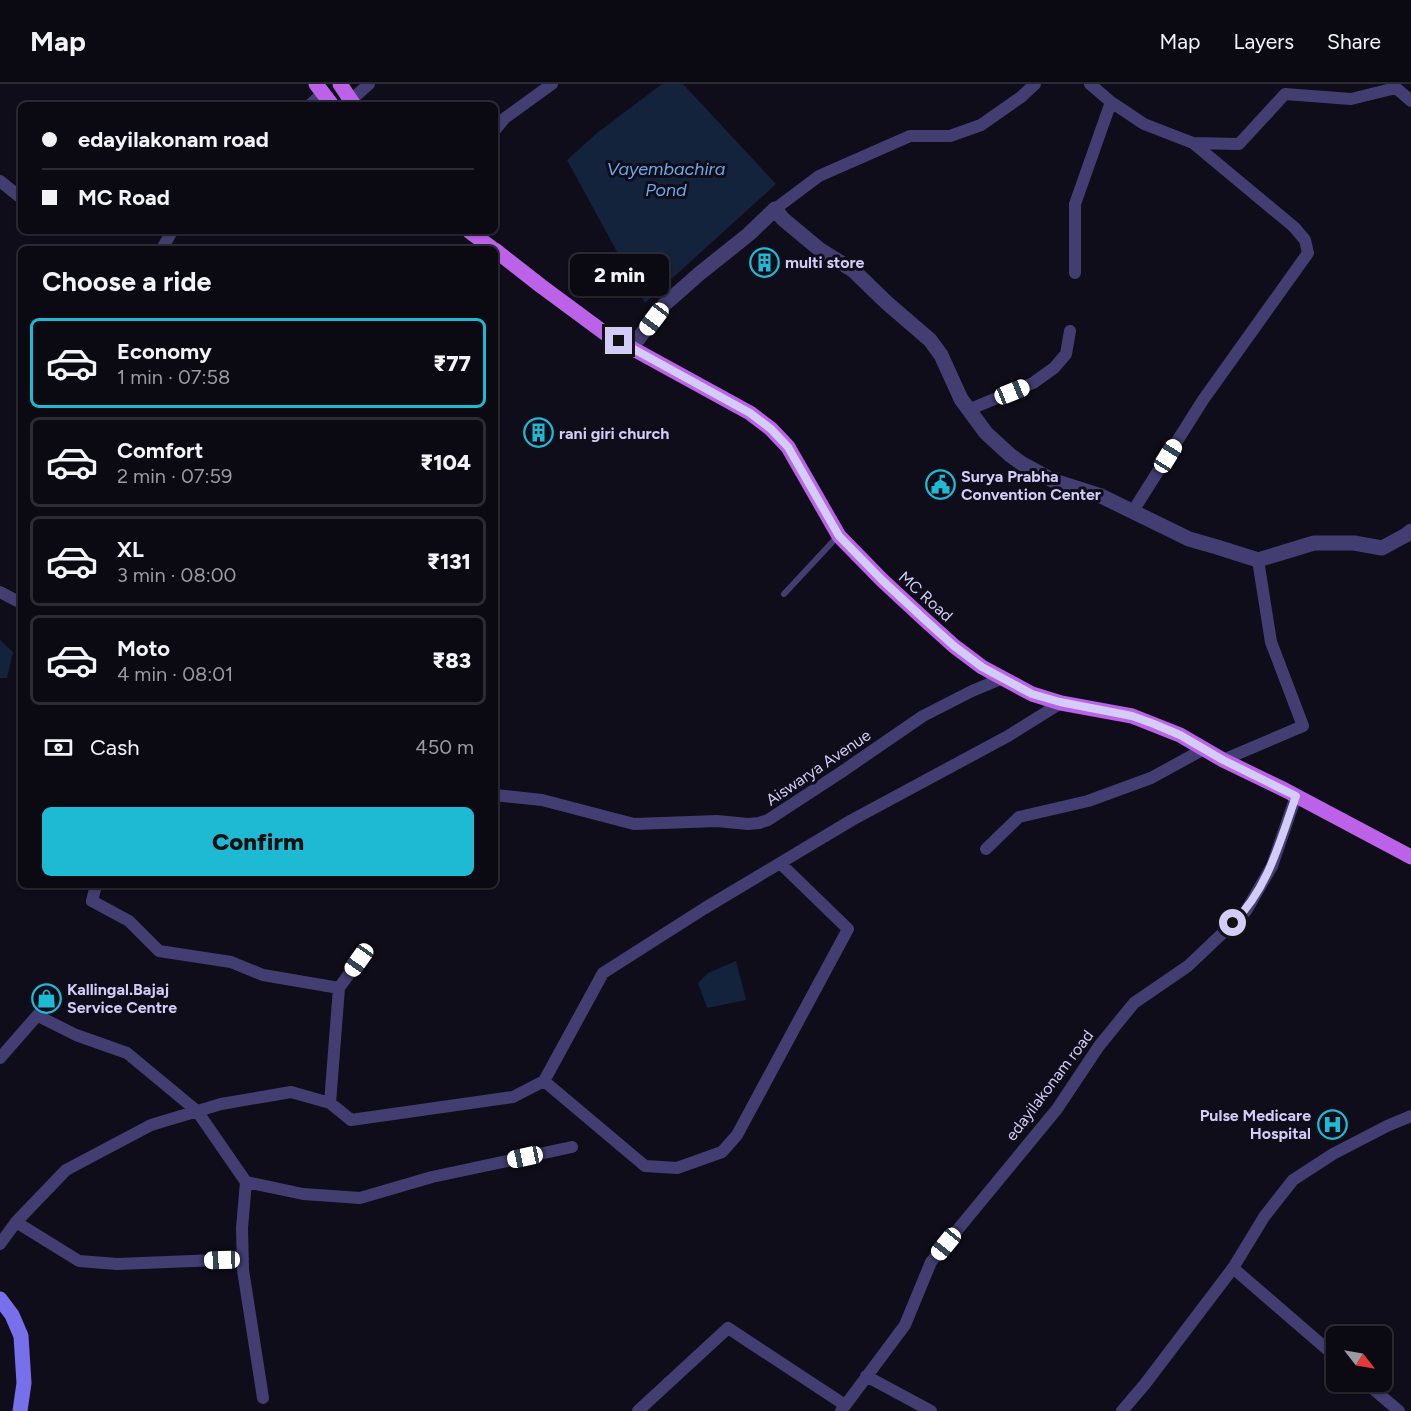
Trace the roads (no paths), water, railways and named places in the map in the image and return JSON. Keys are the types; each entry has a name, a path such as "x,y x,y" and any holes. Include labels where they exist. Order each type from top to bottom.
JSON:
{"main road":[{"path":"340,84 352,102"},
{"name":"MC Road","path":"473,234 487,246"},
{"name":"MC Road","path":"498,255 606,334 750,413 771,429 788,447 839,536 882,580 954,646 982,667 1032,694 1132,716 1180,735 1223,760 1411,857"},
{"path":"0,1299 12,1315 21,1336 24,1383 20,1411"}],"street":[{"path":"352,102 369,84"},
{"path":"498,126 505,118 552,84"},
{"path":"631,348 665,304 699,273 749,234 775,209 819,176 910,136 950,136 981,125 1021,97 1035,84"},
{"path":"1090,84 1111,102 1144,124 1193,143 1294,227 1305,240 1308,253 1203,400 1133,511"},
{"path":"1193,143 1239,144 1287,89 1351,99 1396,88 1411,101"},
{"path":"1075,273 1075,204 1111,102"},
{"path":"0,181 18,196"},
{"path":"775,209 783,219 819,249 854,271 930,340 941,355 951,381 968,410 986,433 1021,463 1054,481 1101,496 1189,539 1258,560 1314,543 1354,543 1382,548 1411,531"},
{"path":"968,410 1034,384 1054,368 1066,354 1070,331"},
{"path":"1223,760 1303,726 1271,642 1258,560"},
{"path":"0,592 18,601"},
{"name":"Aiswarya Avenue","path":"498,795 542,800 634,824 717,821 759,823 768,820 822,785 923,716 1003,678"},
{"path":"0,1244 16,1222 66,1170 151,1125 221,1104 291,1092 330,1103 351,1120 513,1097 544,1081 603,973 705,908 852,820 1008,736 1060,702"},
{"path":"986,849 1019,817 1088,801 1151,778 1204,749"},
{"name":"edayilakonam road","path":"843,1408 905,1325 931,1262 1057,1109 1099,1046 1134,1003 1188,966 1246,910 1272,866 1296,796"},
{"path":"544,1081 645,1166 677,1168 722,1152 737,1135 848,929 780,863"},
{"path":"95,888 92,901 129,921 159,951 231,962 262,975 339,988"},
{"path":"330,1103 339,988 359,960"},
{"path":"0,1058 51,1001"},
{"path":"38,1016 76,1035 127,1053 198,1111 246,1182 242,1228 243,1259 263,1398"},
{"path":"1122,1411 1233,1268 1264,1217 1293,1180 1333,1154 1411,1116"},
{"path":"246,1182 303,1194 360,1198 432,1176 572,1147"},
{"path":"16,1222 79,1261 117,1264 243,1259"},
{"path":"1233,1268 1326,1348"},
{"path":"638,1411 728,1328 843,1408"},
{"path":"866,1376 931,1411"},
{"path":"1377,1392 1399,1411"}],"lane":[{"path":"784,594 839,536"}],"water":[{"name":"Vayembachira Pond","path":"662,84 683,84 776,184 645,303 567,160 597,133"},
{"path":"0,640 13,652 7,678 0,678"},
{"path":"736,961 746,1000 707,1008 698,983 708,973"}],"place":[{"name":"multi store","path":"764,262"},
{"name":"rani giri church","path":"538,433"},
{"name":"Surya Prabha Convention Center","path":"940,485"},
{"name":"Kallingal.Bajaj Service Centre","path":"46,998"},
{"name":"Pulse Medicare Hospital","path":"1332,1124"}]}
